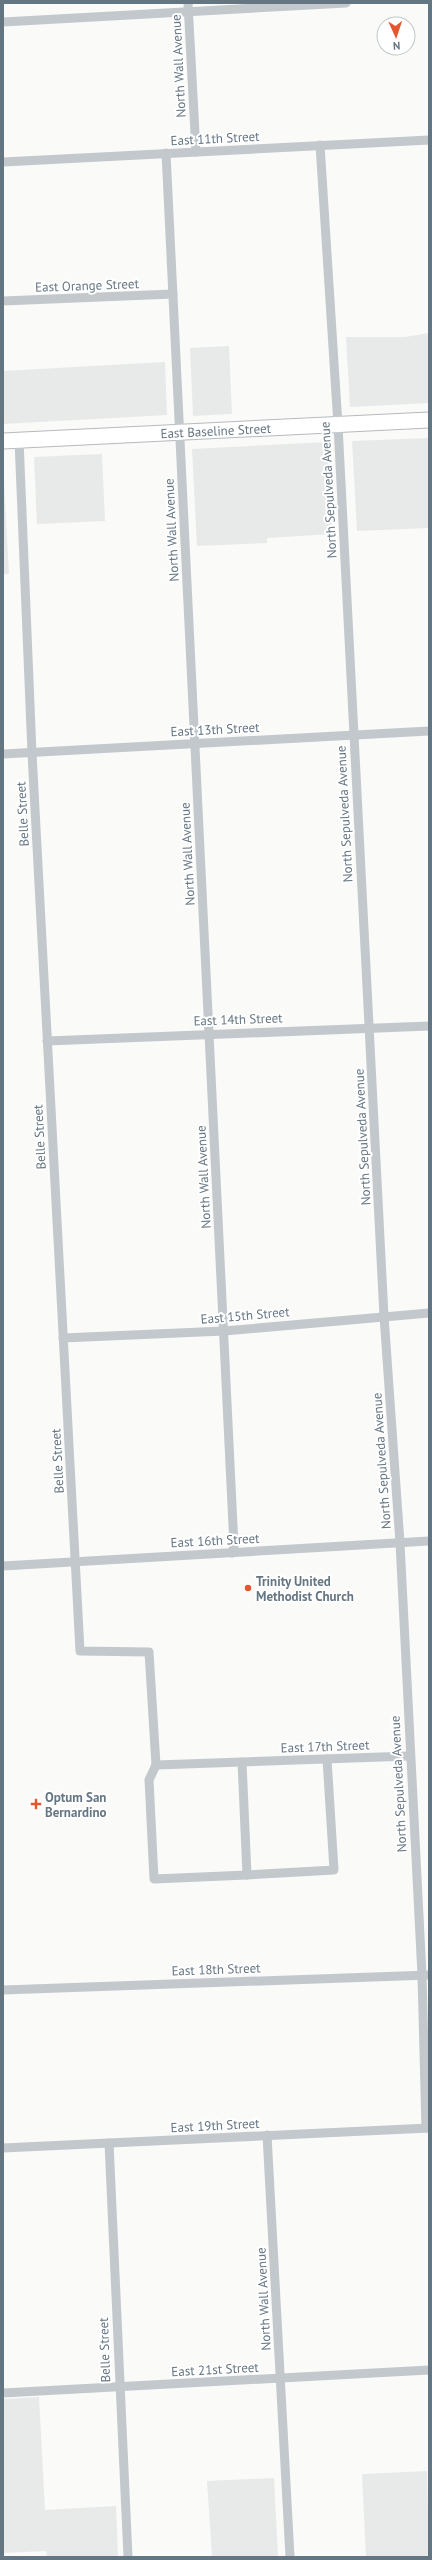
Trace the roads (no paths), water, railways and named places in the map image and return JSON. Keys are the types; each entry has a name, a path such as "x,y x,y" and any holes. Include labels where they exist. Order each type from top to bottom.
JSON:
{"main road":[{"name":"East Baseline Street","path":"3,441 429,420"}],"street":[{"path":"3,22 188,7 346,3"},
{"name":"North Wall Avenue","path":"188,7 196,152"},
{"name":"East 11th Street","path":"3,162 429,140"},
{"name":"North Sepulveda Avenue","path":"320,145 338,424 384,1316 400,1542 409,1756 425,1975 428,2128"},
{"name":"North Wall Avenue","path":"166,153 224,1331 234,1546 232,1553"},
{"name":"East Orange Street","path":"3,301 173,294"},
{"name":"Belle Street","path":"19,440 32,752 80,1651 149,1652 156,1765"},
{"name":"East 13th Street","path":"3,754 429,731"},
{"name":"East 14th Street","path":"47,1040 429,1026"},
{"name":"East 15th Street","path":"63,1338 224,1331 429,1313"},
{"name":"East 16th Street","path":"3,1566 429,1541"},
{"name":"East 17th Street","path":"156,1765 409,1756"},
{"path":"156,1765 148,1780 154,1880 334,1870 327,1759"},
{"path":"242,1762 247,1875"},
{"name":"East 18th Street","path":"3,1990 425,1975"},
{"name":"East 19th Street","path":"3,2148 428,2128"},
{"name":"North Wall Avenue","path":"267,2135 290,2557"},
{"name":"Belle Street","path":"109,2143 128,2557"},
{"name":"East 21st Street","path":"3,2393 429,2370"}],"place":[{"name":"Trinity United Methodist Church","path":"248,1588"},
{"name":"Optum San Bernardino","path":"36,1804"}]}
